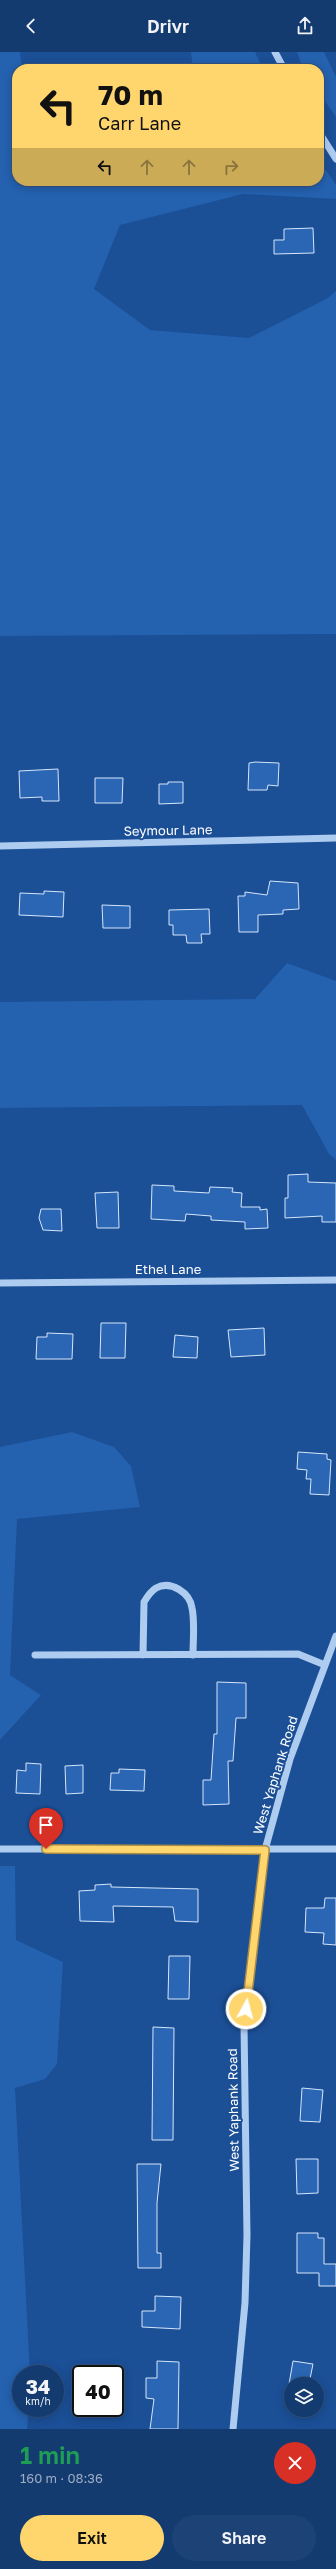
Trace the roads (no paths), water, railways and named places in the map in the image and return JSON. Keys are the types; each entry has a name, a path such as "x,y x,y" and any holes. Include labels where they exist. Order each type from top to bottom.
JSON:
{"street":[{"path":"275,52 281,64"},
{"path":"324,140 336,158"},
{"name":"Seymour Lane","path":"0,846 336,838"},
{"name":"Ethel Lane","path":"0,1283 336,1280"},
{"path":"143,1655 144,1602 156,1588 166,1586 182,1591 189,1598 193,1608 193,1654"},
{"name":"West Yaphank Road","path":"233,2429 246,2296 247,2235 244,2025 265,1850 290,1759 336,1636"},
{"path":"35,1655 298,1654 325,1665"},
{"path":"0,1849 336,1849"}]}
